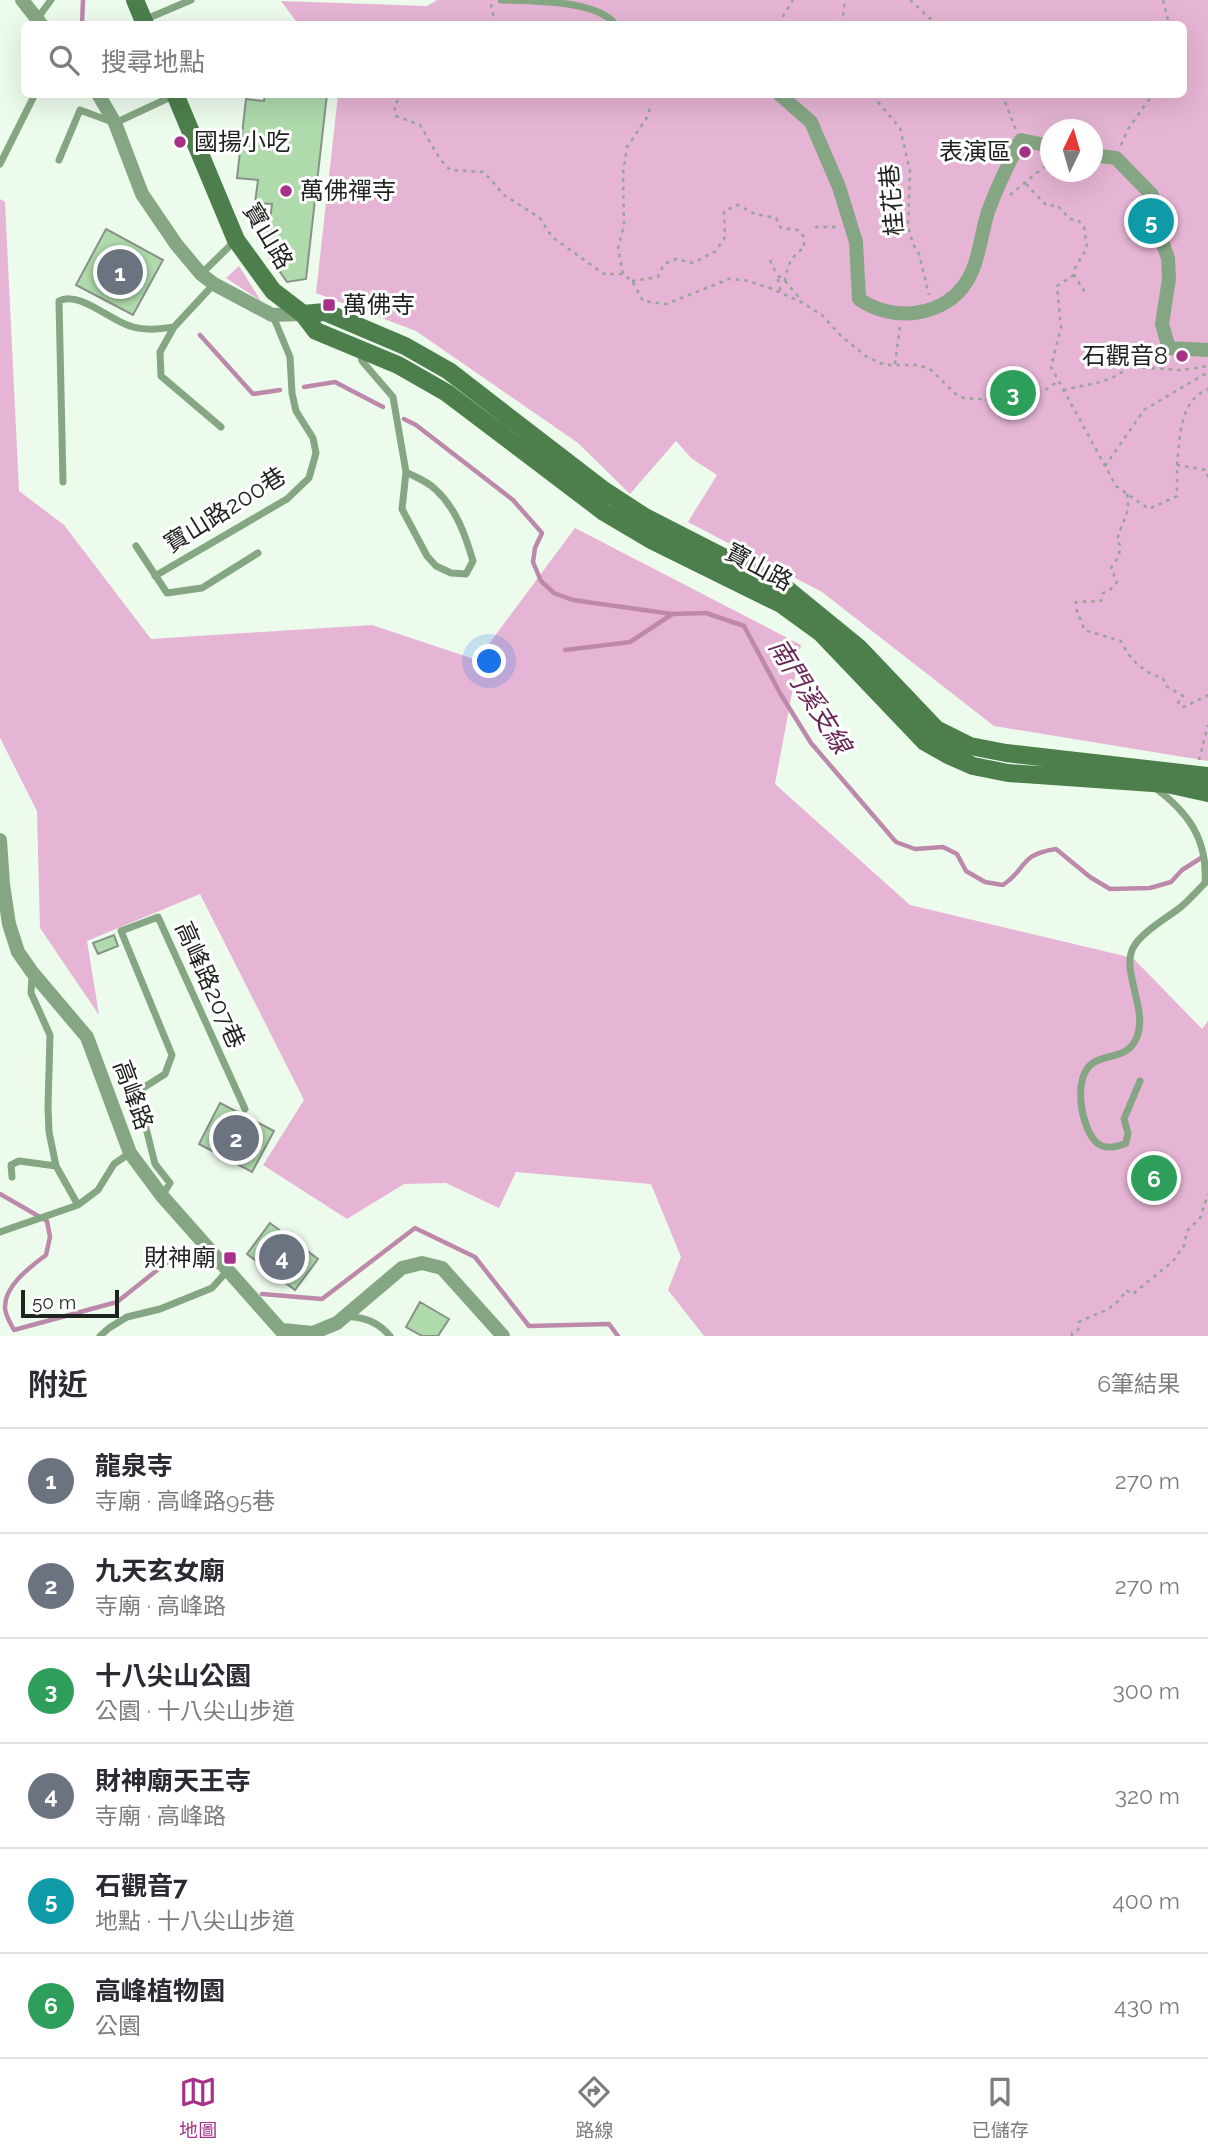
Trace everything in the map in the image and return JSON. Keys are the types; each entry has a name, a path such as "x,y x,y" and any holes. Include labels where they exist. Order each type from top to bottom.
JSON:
{"street":[{"path":"22,0 38,21"},
{"path":"135,0 144,21"},
{"path":"100,98 114,123 142,194 176,244 201,274 214,284 272,315 303,314"},
{"name":"寶山路","path":"176,98 236,240 274,291 303,314 316,331 398,365 447,393 604,512 653,541 781,604 821,633 925,742 973,766 1008,773 1148,782 1208,793"},
{"path":"784,98 811,122 839,187 856,242 859,299 872,309 902,315 948,302 970,277 989,209 1021,140 1040,144"},
{"path":"1103,156 1116,158 1153,195 1159,233 1168,258 1169,279 1162,324 1169,348 1208,350"},
{"name":"寶山路","path":"303,314 325,312 405,346 449,371 602,489 645,517 788,590 859,648 936,729 970,746 1006,753 1202,775"},
{"name":"高峰路","path":"0,840 9,925 18,952 87,1037 130,1153 162,1196 284,1333"},
{"path":"284,1333 313,1334 337,1323 402,1269 422,1263 442,1268 503,1336"}],"lane":[{"path":"40,21 51,0"},
{"path":"146,21 191,0"},
{"path":"501,0 588,5 610,16 613,21"},
{"path":"0,164 33,98"},
{"path":"59,160 80,110 114,123 168,98"},
{"path":"201,274 236,240"},
{"path":"214,284 174,327 160,352 161,376 221,427"},
{"path":"63,481 59,301 65,298 75,299 129,326 151,330 174,327"},
{"name":"寶山路200巷","path":"155,576 287,499 309,478 316,453 313,438 296,411 290,357 272,315"},
{"path":"359,349 362,361 393,397 406,472 402,509 427,556 436,566 451,573 466,574 473,561 458,519 434,487 406,472"},
{"name":"寶山路200巷","path":"136,546 167,593 201,588 258,553"},
{"path":"1140,1081 1124,1119 1128,1133 1126,1143 1116,1147 1101,1146 1094,1141 1086,1127 1080,1098 1086,1070 1093,1063 1125,1053 1138,1035 1139,1013 1130,957 1133,947 1205,883 1206,869 1200,836 1171,800 1148,782"},
{"name":"高峰路207巷","path":"162,1196 170,1183 155,1164 144,1120 143,1088 166,1074 172,1055 121,930 158,917 244,1109"},
{"path":"32,972 31,993 50,1035 49,1132 56,1166 78,1205"},
{"path":"0,1232 78,1205 98,1190 114,1164 130,1153"},
{"path":"12,1177 11,1165 19,1161 56,1166"},
{"path":"100,1336 127,1317 160,1309 212,1288 229,1269"},
{"path":"346,1315 364,1318 380,1325 390,1336"}],"path":[{"path":"490,0 494,21"},
{"path":"780,21 793,0"},
{"path":"842,21 845,0"},
{"path":"910,0 933,21"},
{"path":"1164,0 1168,21"},
{"path":"400,98 394,105 396,116 420,125 440,159 450,170 484,172 504,195 544,222 552,237 604,274 623,274 632,281 643,301 666,304 729,279 744,280 803,303 822,316 867,358 886,365 919,365 931,370 957,395 964,398 992,400 1026,394 1047,389 1059,381"},
{"path":"623,274 618,248 624,225 623,173 627,147 648,116 652,98"},
{"name":"桂花巷","path":"876,98 900,128 910,171 908,226 919,254 932,308"},
{"path":"1004,98 1021,140"},
{"path":"1116,158 1128,129 1150,98"},
{"path":"989,209 1040,172"},
{"path":"1026,184 1047,206 1057,205 1070,219 1078,220 1084,226 1087,248 1075,268 1074,275 1087,295"},
{"path":"632,281 658,277 664,264 676,259 693,263 716,251 725,237 724,211 738,205 755,214 776,218 781,228 798,230 804,237 804,248 787,265 785,281"},
{"path":"815,227 850,227"},
{"path":"770,260 781,293"},
{"path":"777,275 803,303"},
{"path":"1074,275 1057,286 1061,327 1051,368 1116,486 1149,509 1177,496 1177,465 1184,414 1199,393 1208,389"},
{"path":"895,364 902,315"},
{"path":"1063,390 1097,384 1119,375 1128,367 1182,370 1208,366"},
{"path":"1105,466 1144,410 1208,372"},
{"path":"1177,465 1206,470 1208,477"},
{"path":"1127,494 1128,517 1117,541 1120,545 1119,556 1111,568 1117,582 1109,591 1102,593 1101,601 1076,602 1076,611 1083,622 1084,631 1121,641 1129,655 1144,670 1163,678 1166,686 1183,696 1178,703 1184,707 1208,695"},
{"path":"1202,775 1208,725"},
{"path":"1072,1336 1072,1333 1078,1330 1079,1322 1112,1307 1126,1290 1133,1294 1173,1261 1184,1246 1187,1231 1200,1217 1208,1194"}],"shaded area":[{"path":"437,0 1208,0 1208,761 994,726 822,592 688,522 717,475 691,458 676,441 630,494 578,443 416,331 316,293 338,98 1187,98 1187,21 296,21 281,1 427,6"},
{"path":"0,199 5,202 19,491 64,525 151,639 372,625 477,660 575,528 801,645 775,784 910,905 1133,958 1202,1029 1208,1021 1208,1336 704,1336 668,1290 681,1257 651,1184 516,1172 499,1208 446,1183 404,1184 347,1219 263,1165 304,1100 200,894 87,941 99,1015 40,928 37,811 0,738"},
{"path":"239,266 261,301 226,278"}],"building":[{"name":"萬佛禪寺","path":"264,98 327,98 306,279 287,282 263,248 259,230 269,228 272,204 255,203 258,180 237,178 246,99 264,101"},
{"path":"106,229 163,260 133,315 76,285"},
{"path":"114,935 118,946 98,954 93,943"},
{"path":"220,1103 274,1131 252,1172 199,1144"},
{"path":"270,1223 318,1259 295,1290 247,1254"},
{"path":"420,1302 449,1319 438,1336 422,1336 406,1327"}],"waterway":[{"name":"南門溪支線","path":"82,21 83,0"},
{"name":"南門溪支線","path":"200,335 253,394 280,390"},
{"name":"南門溪支線","path":"304,387 335,382 383,407"},
{"name":"南門溪支線","path":"404,419 416,425 513,500 542,533 535,548 533,562 541,581 554,593 573,600 672,614 706,613 744,626 811,743 896,842 915,849 943,847 957,854 966,871 985,882 1003,885 1029,858 1056,849 1090,877 1110,889 1150,888 1171,882 1182,870 1201,858 1208,863"},
{"path":"565,650 630,642 671,615"},
{"path":"0,1194 47,1221 50,1237 46,1255 19,1278 9,1292 5,1311 14,1330 117,1302 185,1248 216,1267"},
{"path":"262,1294 322,1299 415,1228 475,1257 529,1326 609,1324 618,1336"}],"place":[{"name":"國揚小吃","path":"180,142"},
{"name":"表演區","path":"1025,152"},
{"name":"萬佛禪寺","path":"286,191"},
{"name":"石觀音7","path":"1151,221"},
{"name":"龍泉寺","path":"120,272"},
{"name":"萬佛寺","path":"329,305"},
{"name":"石觀音8","path":"1182,356"},
{"name":"十八尖山公園","path":"1013,393"},
{"name":"九天玄女廟","path":"236,1138"},
{"name":"高峰植物園","path":"1154,1178"},
{"name":"財神廟天王寺","path":"282,1257"},
{"name":"財神廟","path":"230,1258"}]}
